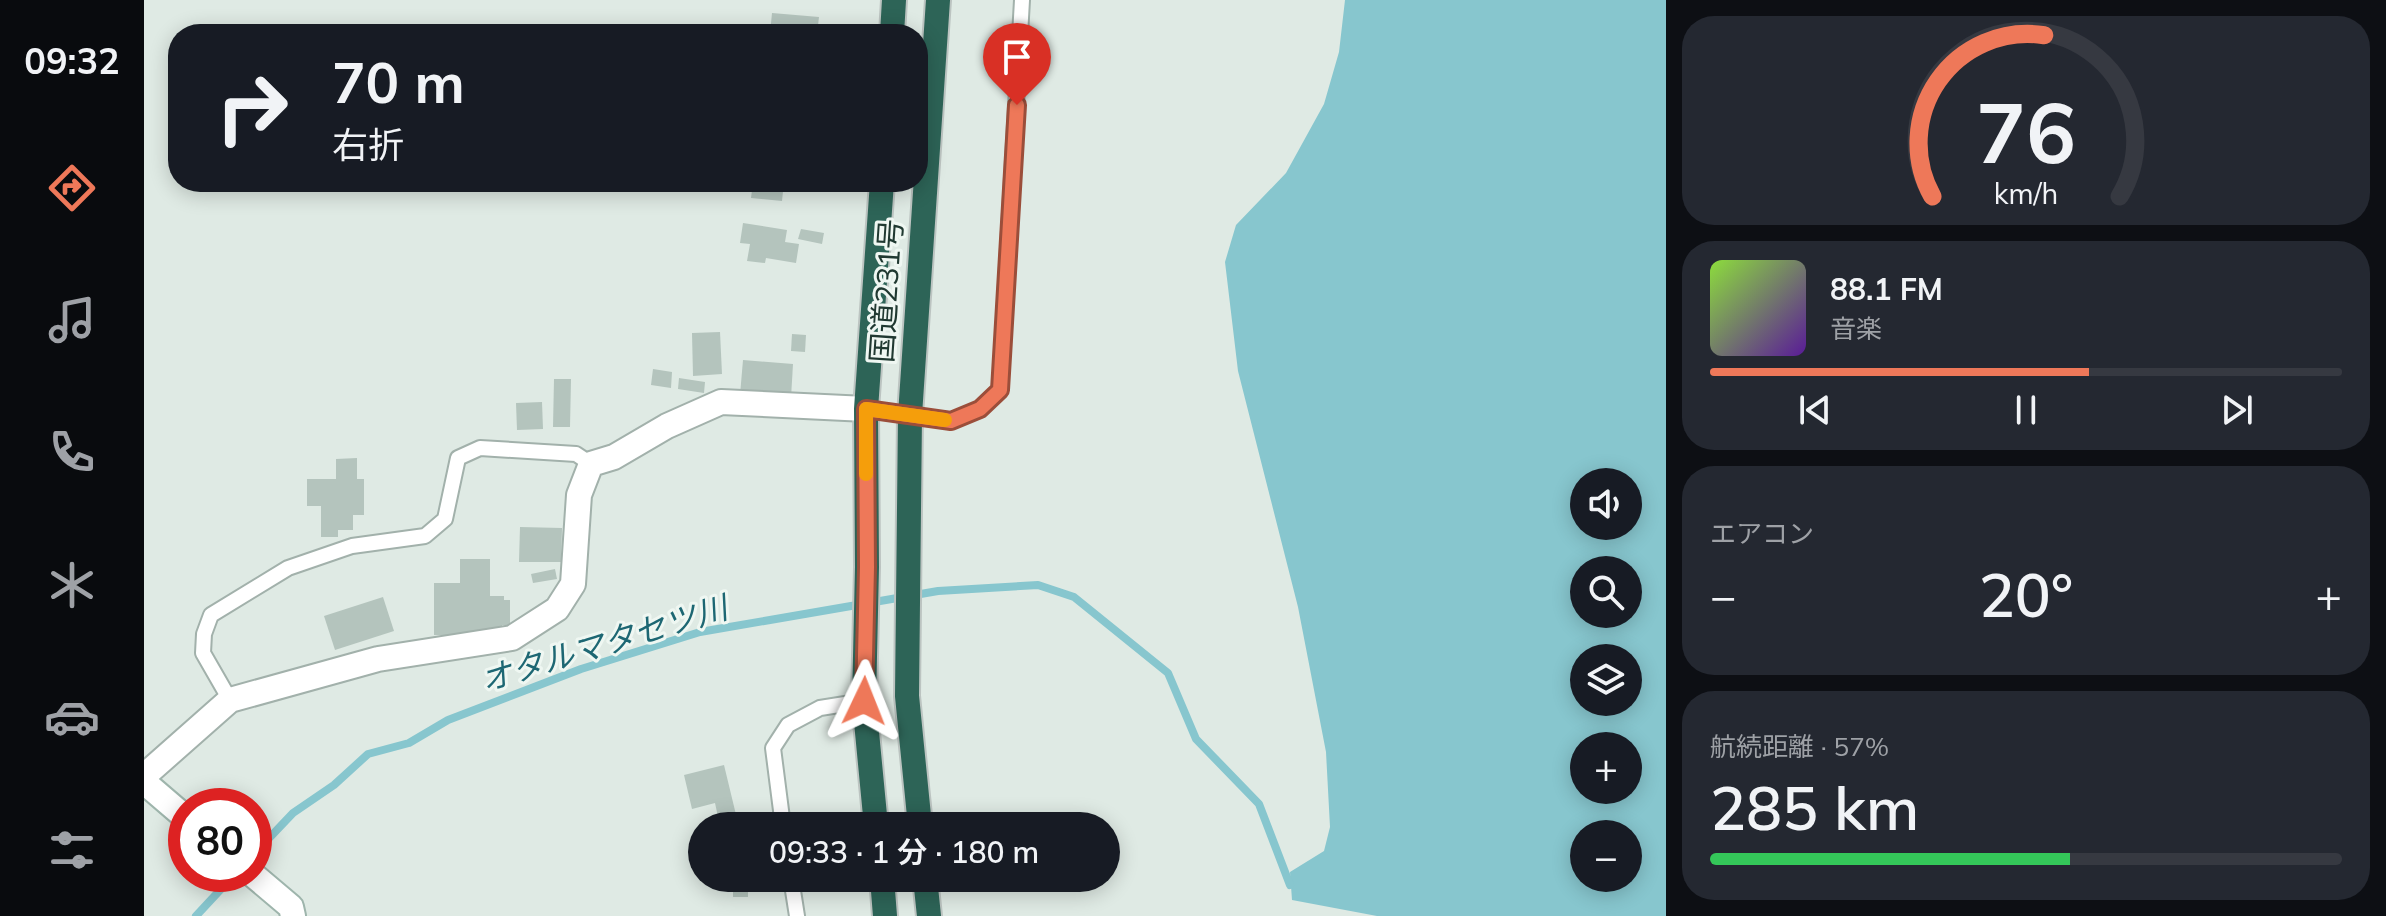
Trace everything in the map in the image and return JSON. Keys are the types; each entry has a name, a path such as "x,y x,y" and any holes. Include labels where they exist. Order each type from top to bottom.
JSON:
{"highway":[{"path":"893,24 894,0"},
{"name":"国道231号","path":"928,148 938,0"},
{"name":"国道231号","path":"875,812 864,701 866,409 881,192"},
{"name":"国道231号","path":"919,812 907,696 908,564 910,415 925,192"},
{"path":"883,892 885,916"},
{"path":"926,892 929,916"}],"street":[{"path":"168,802 148,784 230,700 378,659 512,638 557,609 573,584 579,495 591,464 614,457 667,426 721,402 866,409"},
{"path":"272,891 291,907 293,916"}],"lane":[{"path":"866,409 951,421 980,409 1000,390 1022,0"},
{"path":"230,700 203,653 204,634 211,615 288,568 352,546 425,536 445,519 458,458 480,448 576,454 591,464"},
{"path":"781,812 773,748 788,725 820,708 864,701"},
{"path":"793,892 797,916"}],"water":[{"path":"1345,0 1666,0 1666,916 1377,916 1292,900 1290,872 1324,851 1330,827 1326,752 1298,607 1238,371 1225,262 1236,225 1286,173 1324,104 1339,52"}],"building":[{"path":"772,13 819,17 818,24 771,24"},
{"path":"752,192 783,192 782,201 751,198"},
{"path":"743,223 787,230 785,242 799,244 796,263 766,258 765,263 747,261 750,244 740,243"},
{"path":"801,229 824,233 822,244 798,239"},
{"path":"720,332 722,374 693,376 692,333"},
{"path":"792,334 806,335 805,352 791,351"},
{"path":"743,360 793,364 791,398 740,395"},
{"path":"653,369 672,372 671,388 651,385"},
{"path":"679,378 705,382 704,393 678,389"},
{"path":"554,379 571,379 570,427 553,427"},
{"path":"542,402 543,429 517,430 516,403"},
{"path":"357,458 357,479 364,479 364,515 353,515 353,530 338,530 338,537 321,537 321,506 307,506 307,479 336,479 336,459"},
{"path":"520,527 562,528 561,562 519,562"},
{"path":"460,559 490,559 490,596 504,596 504,600 510,600 510,625 502,625 502,635 434,635 434,583 460,583"},
{"path":"555,569 557,579 533,583 531,574"},
{"path":"383,597 394,631 335,650 324,616"},
{"path":"724,765 735,812 717,812 715,803 692,809 684,775"},
{"path":"733,892 748,892 748,897 733,897"}],"waterway":[{"name":"オタルマタセツ川","path":"272,835 293,813 334,785 368,754 409,743 448,720 581,669 700,632 938,591 1038,585 1074,597 1168,673 1196,739 1259,804 1290,885"},
{"name":"オタルマタセツ川","path":"196,916 218,892"}],"slow traffic":[{"path":"866,474 866,409 945,420"}],"route":[{"path":"864,701 866,409 951,421 980,409 1000,390 1017,105"}]}
